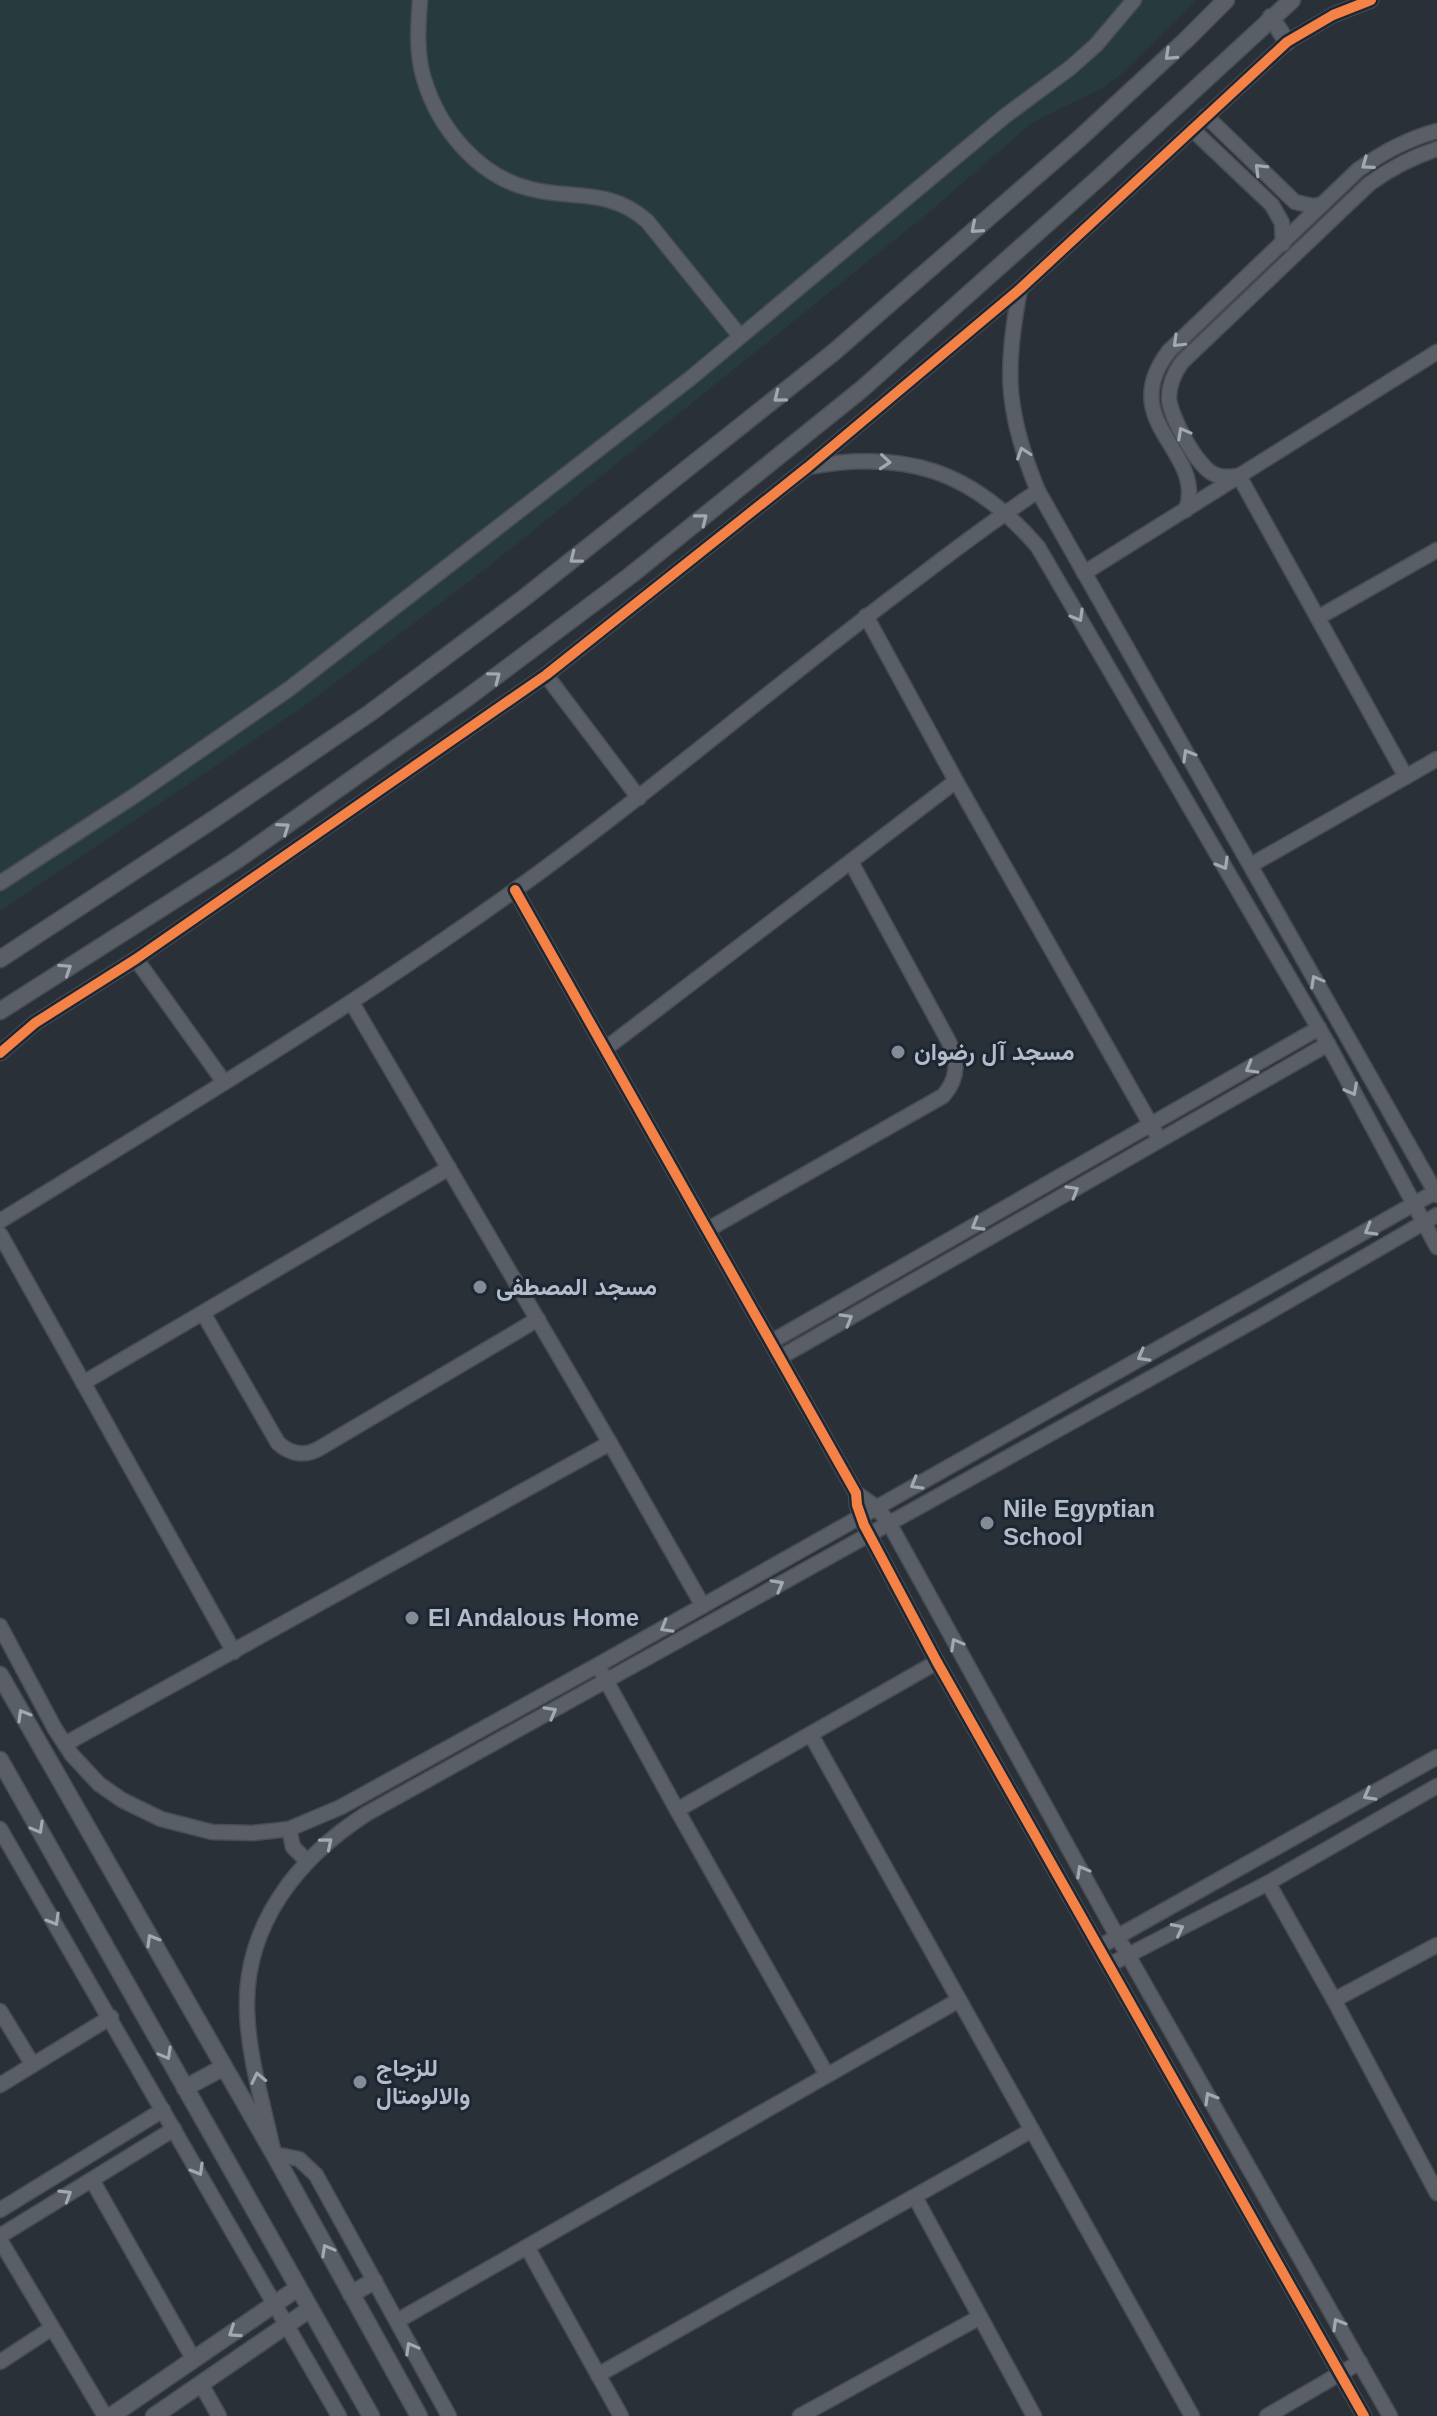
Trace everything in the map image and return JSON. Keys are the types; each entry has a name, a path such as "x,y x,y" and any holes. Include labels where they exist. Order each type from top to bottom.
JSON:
{"street":[{"path":"420,0 420,54 424,78 446,128 463,148 506,179 529,189 604,198 623,203 636,211 740,336"},
{"path":"0,883 137,794 289,689 692,377 1005,116 1070,68 1096,45 1134,0"},
{"path":"0,959 113,887 370,713 546,581 846,342 1079,139 1226,0"},
{"path":"0,1011 262,843 479,689 653,557 862,389 1292,0"},
{"path":"0,1053 35,1023 136,959 546,675 808,467 1020,289 1287,42 1333,15 1371,0"},
{"path":"1271,17 1287,42"},
{"path":"1206,116 1295,202 1313,206 1323,204"},
{"path":"1193,130 1272,205 1282,223 1283,244"},
{"path":"1186,510 1190,499 1188,477 1153,411 1153,378 1160,363 1358,170 1381,153 1407,140 1437,131"},
{"path":"1239,476 1214,474 1204,468 1197,457 1170,406 1175,372 1369,184 1414,156 1437,149"},
{"path":"0,1626 65,1744 99,1784 122,1800 161,1819 212,1832 253,1833 289,1829 341,1807 598,1665 1436,1193 1038,491 1022,454 1010,393 1010,346 1020,289"},
{"path":"1084,573 1437,352"},
{"path":"808,467 863,460 891,461 944,475 969,486 1005,512 1038,547 1319,1028 1437,1247"},
{"path":"1239,476 1406,777"},
{"path":"0,1221 352,1003 515,890 639,798 866,616 1005,512 1038,491"},
{"path":"1319,617 1437,550"},
{"path":"866,616 1159,1141"},
{"path":"546,675 639,798"},
{"path":"1251,865 1437,759"},
{"path":"605,1049 956,781"},
{"path":"1196,819 1217,806"},
{"path":"707,1230 943,1096 951,1087 955,1076 955,1052 851,862"},
{"path":"515,890 856,1493 860,1516 869,1535 937,1662 1364,2416"},
{"path":"136,959 224,1082"},
{"path":"352,1003 703,1606"},
{"path":"771,1342 1319,1028"},
{"path":"779,1358 1328,1044"},
{"path":"83,1383 449,1168"},
{"path":"274,2154 251,2044 247,2011 249,1982 266,1920 284,1888 332,1838 366,1814 1299,1295 1437,1215"},
{"path":"0,1234 234,1652"},
{"path":"203,1313 278,1443 300,1454 314,1451 538,1319"},
{"path":"65,1744 610,1443"},
{"path":"856,1493 876,1507 889,1523 1117,1936 1390,2416"},
{"path":"677,1810 937,1662"},
{"path":"598,1665 827,2075"},
{"path":"0,1675 274,2154 419,2416"},
{"path":"811,1735 1192,2416"},
{"path":"1099,1947 1437,1757"},
{"path":"0,1760 371,2416"},
{"path":"1109,1965 1268,1883 1437,1786"},
{"path":"0,1829 339,2416"},
{"path":"289,1829 293,1847 307,1861"},
{"path":"1268,1883 1437,2193"},
{"path":"1334,2000 1437,1945"},
{"path":"397,2321 959,2000"},
{"path":"0,2011 33,2065"},
{"path":"0,2085 111,2017"},
{"path":"185,2088 224,2067"},
{"path":"0,2210 163,2110"},
{"path":"105,2416 0,2238 174,2129"},
{"path":"598,2375 1032,2130"},
{"path":"274,2154 299,2159 311,2169 449,2416"},
{"path":"92,2180 194,2360"},
{"path":"915,2197 1034,2416"},
{"path":"527,2247 621,2416"},
{"path":"351,2294 374,2281"},
{"path":"111,2416 298,2288"},
{"path":"154,2416 310,2309"},
{"path":"800,2416 980,2317"},
{"path":"0,2362 52,2328"},
{"path":"1267,2416 1360,2362"},
{"path":"201,2384 219,2416"}],"green space":[{"path":"0,0 1196,0 1120,75 1101,89 1033,122 927,214 488,567 303,707 0,911"}],"cycle path":[{"path":"0,1053 35,1023 136,959 546,675 808,467 1020,289 1287,42 1333,15 1371,0"},
{"path":"515,890 856,1493 864,1525 937,1662 1364,2416"}],"place":[{"name":"مسجد آل رضوان","path":"898,1052"},
{"name":"مسجد المصطفى","path":"480,1287"},
{"name":"Nile Egyptian School","path":"987,1523"},
{"name":"El Andalous Home","path":"412,1618"},
{"name":"للزجاج والالومتال","path":"360,2082"}]}
